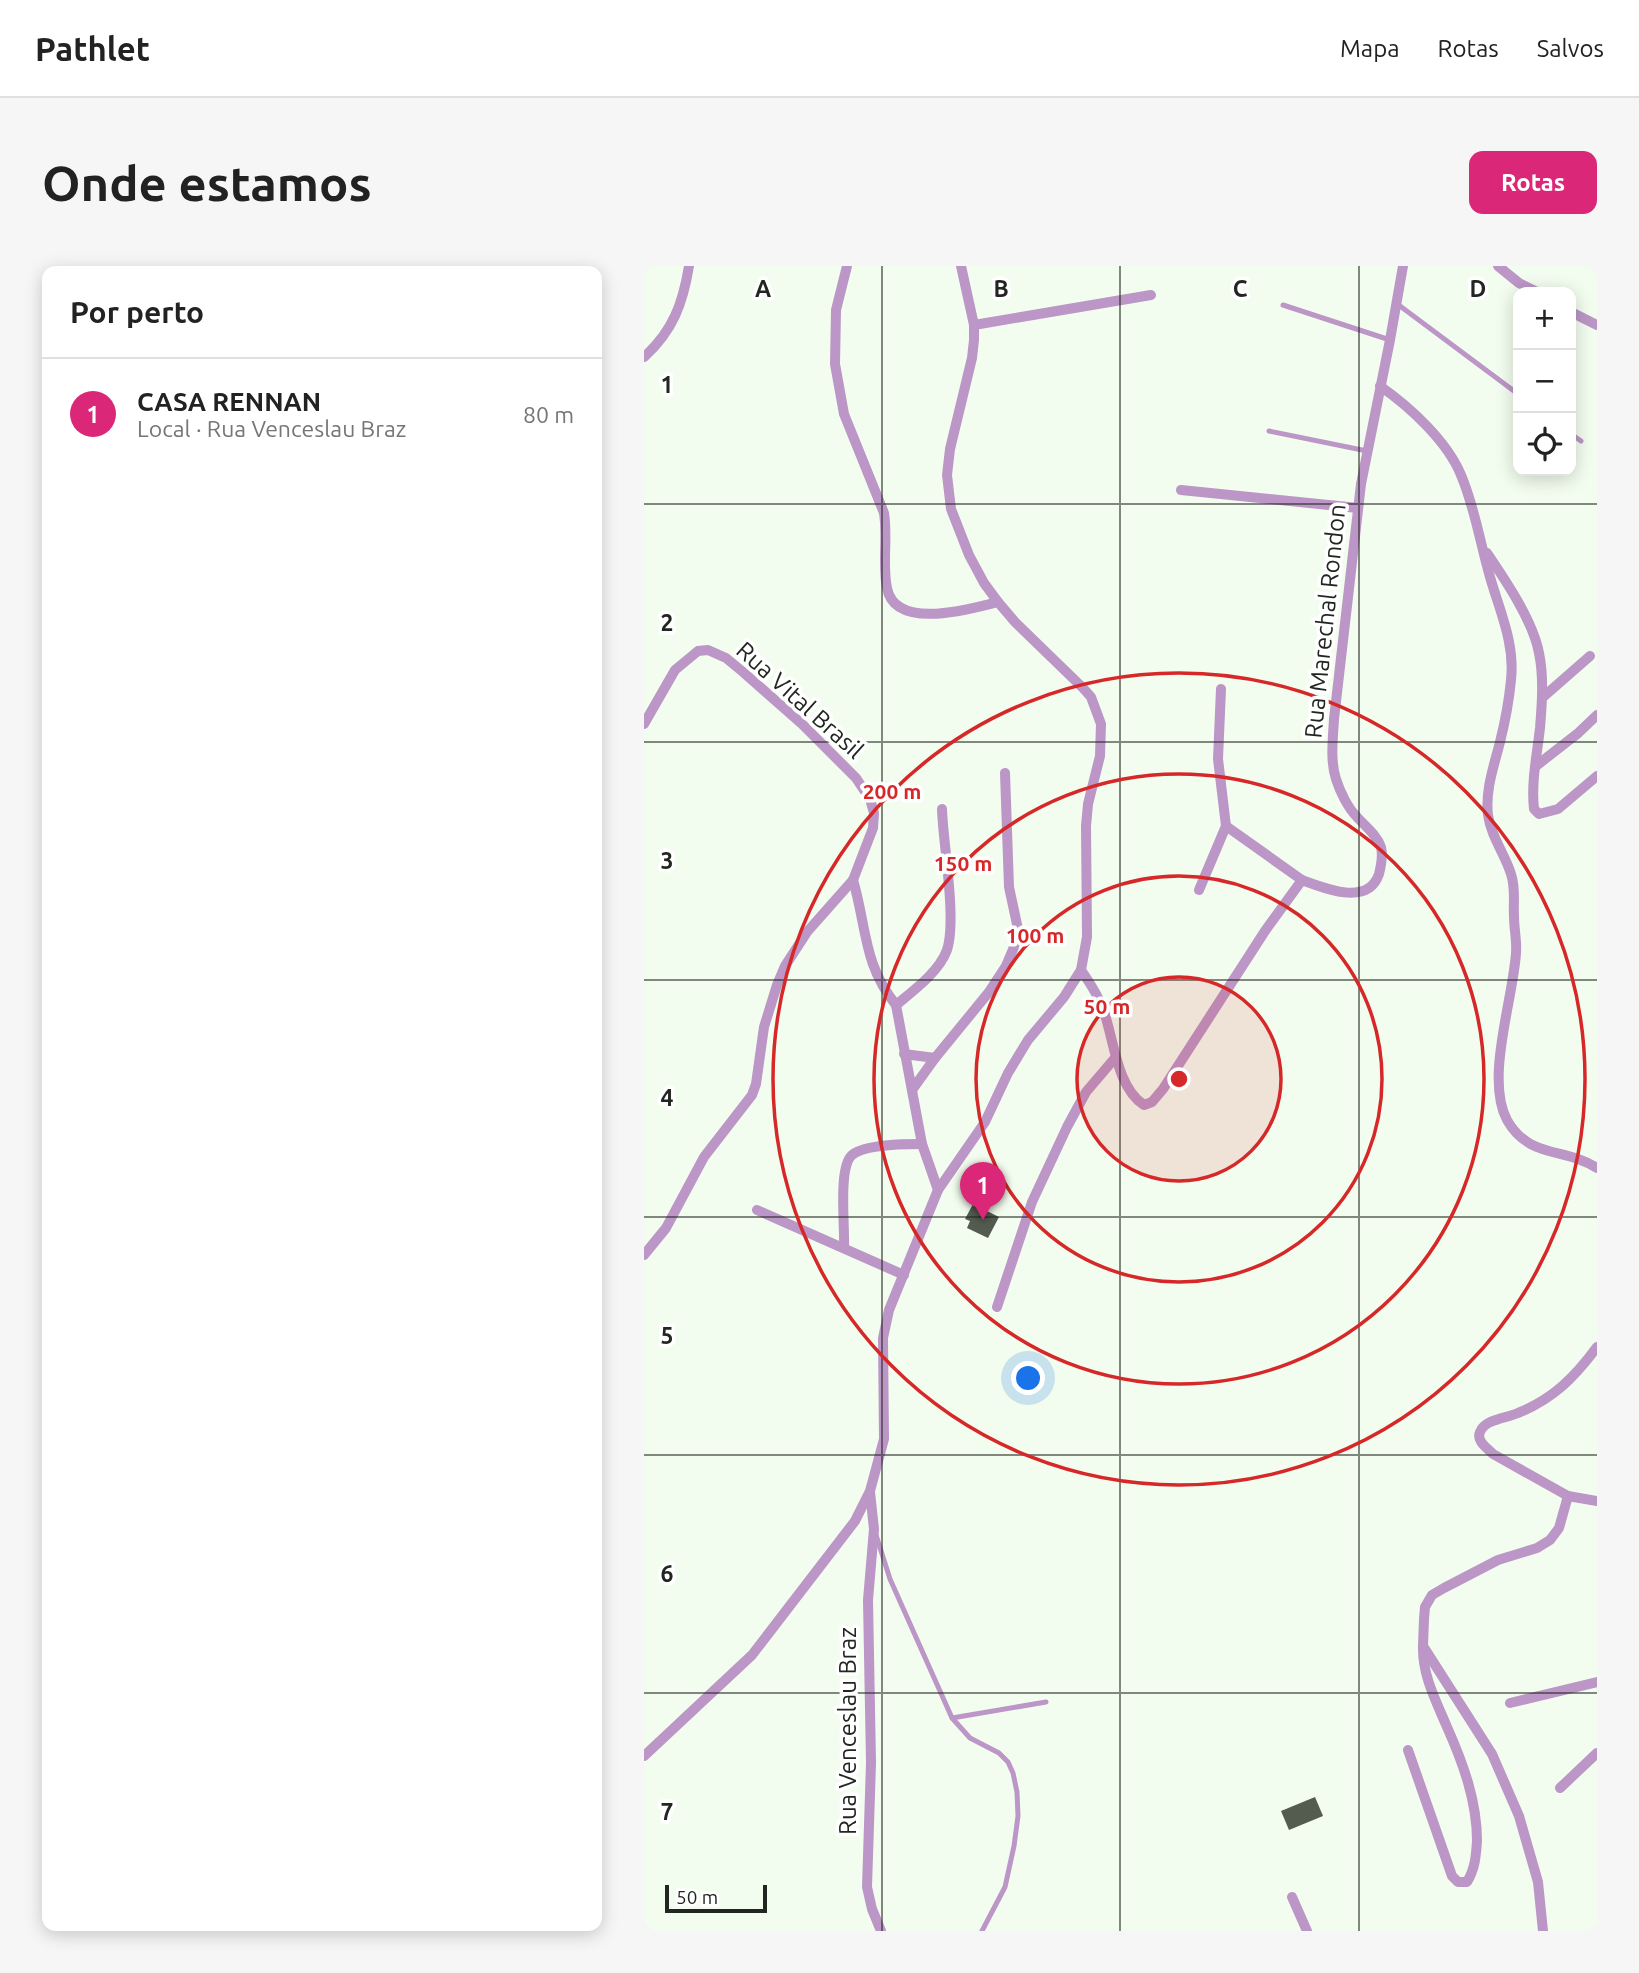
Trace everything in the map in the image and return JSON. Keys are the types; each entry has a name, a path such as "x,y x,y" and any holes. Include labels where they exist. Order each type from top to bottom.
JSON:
{"street":[{"path":"644,357 663,338 675,319 684,295 689,266"},
{"path":"847,266 836,310 835,364 844,414 884,513 887,588 891,600 895,605 910,611 945,614 998,602"},
{"name":"Rua Venceslau Braz","path":"644,1756 752,1655 855,1521 870,1491 884,1438 884,1325 938,1191 985,1122 1022,1048 1064,997 1081,970 1087,937 1086,826 1088,804 1100,756 1101,724 1091,697 1015,622 984,583 969,555 951,509 948,493 950,449 972,358 974,325 961,266"},
{"name":"Rua Marechal Rondon","path":"1226,826 1302,880 1337,892 1367,890 1378,878 1381,848 1372,833 1354,815 1335,778 1334,719 1358,508 1403,266"},
{"path":"1498,266 1527,287"},
{"path":"974,325 1151,295"},
{"path":"1576,314 1597,325"},
{"path":"1380,386 1401,400 1421,419 1460,472 1506,625 1512,655 1507,713 1488,794 1488,816 1515,891 1517,950 1497,1080 1500,1104 1517,1135 1533,1147 1572,1156 1597,1168"},
{"path":"1181,489 1358,508"},
{"path":"1482,545 1508,584 1526,618 1539,652 1542,698 1534,809 1539,814 1558,809 1597,776"},
{"name":"Rua Vital Brasil","path":"644,724 676,670 686,659 708,650 726,658 802,724 864,788 874,813 873,828 853,880 807,932 785,966 769,1005 752,1095 704,1157 680,1206 644,1255"},
{"path":"1542,698 1590,656"},
{"path":"1199,890 1226,826 1218,759 1221,689"},
{"path":"1536,766 1597,715"},
{"path":"912,1090 989,992 1006,966 1014,947 1018,929 1009,887 1005,773"},
{"path":"896,1005 927,978 947,949 950,903 942,809"},
{"path":"853,880 871,962 878,981 896,1005 922,1144 938,1191"},
{"path":"1081,970 1093,987 1104,1011 1115,1058 1136,1100 1144,1105 1153,1102 1265,931 1302,880"},
{"path":"904,1054 935,1058"},
{"path":"997,1307 1032,1202 1067,1127 1086,1092 1115,1058"},
{"path":"844,1247 846,1161 857,1151 867,1148 922,1144"},
{"path":"757,1210 904,1275"},
{"path":"1596,1500 1568,1496 1493,1454 1479,1437 1480,1430 1487,1423 1518,1413 1570,1381 1597,1347"},
{"name":"Rua Venceslau Braz","path":"870,1491 874,1529 868,1600 871,1763 867,1877 872,1909 881,1931"},
{"path":"1408,1750 1452,1876 1458,1882 1467,1882 1474,1868 1476,1850 1474,1805 1465,1771 1424,1670 1425,1607 1432,1595 1460,1577 1498,1560 1537,1548 1550,1540 1559,1528 1568,1496"},
{"path":"1423,1646 1492,1754 1520,1816 1538,1882 1543,1931"},
{"path":"1510,1703 1597,1682"},
{"path":"1560,1788 1597,1754"},
{"path":"1292,1897 1307,1931"}],"lane":[{"path":"1396,303 1513,390"},
{"path":"1283,305 1390,340"},
{"path":"1269,431 1367,451"},
{"path":"1576,438 1581,441"},
{"name":"Rua Venceslau Braz","path":"874,1529 890,1579 952,1718 970,1738 999,1753 1008,1762 1017,1792 1018,1816 1005,1887 982,1931"},
{"path":"952,1718 1046,1702"}],"building":[{"path":"973,1204 999,1217 988,1238 967,1228 970,1221 965,1219"},
{"path":"1315,1797 1323,1816 1289,1830 1281,1811"}],"place":[{"name":"CASA RENNAN","path":"983,1220"}]}
